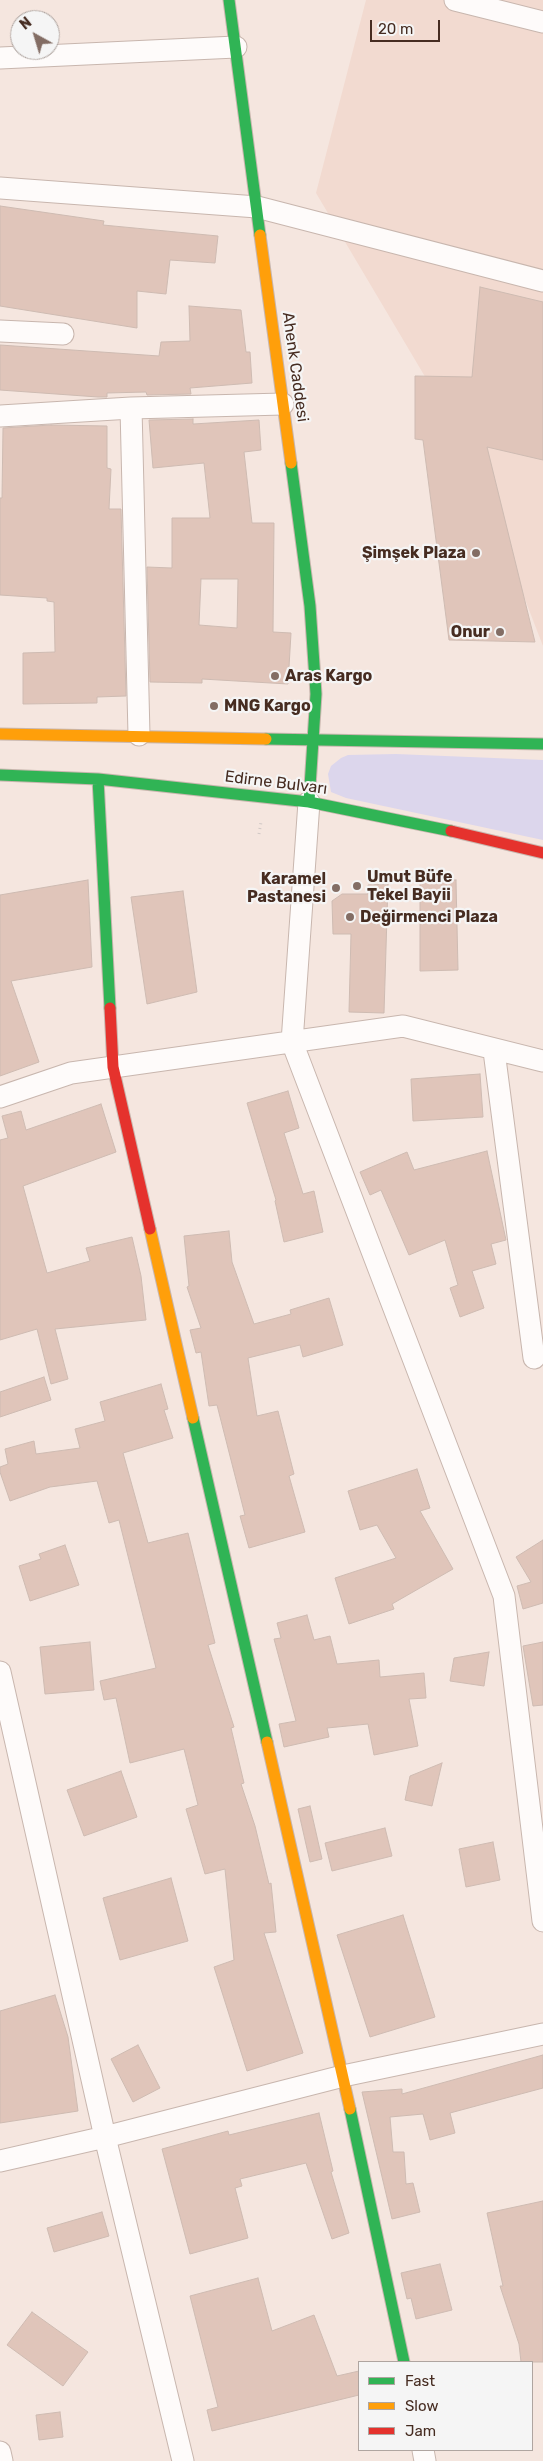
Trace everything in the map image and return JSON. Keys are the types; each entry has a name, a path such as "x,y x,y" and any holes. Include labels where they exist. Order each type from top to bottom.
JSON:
{"main road":[{"name":"Ahenk Caddesi","path":"229,0 310,606 316,694 309,802"},
{"path":"0,734 96,737 139,735 543,744"},
{"name":"Edirne Bulvarı","path":"0,775 98,779 309,802 481,837 543,853"},
{"path":"98,779 113,1067 343,2076 404,2361"}],"street":[{"path":"455,0 543,22"},
{"path":"0,58 236,47"},
{"path":"0,188 257,206 543,281"},
{"path":"0,331 63,334"},
{"path":"0,416 131,408 283,404"},
{"path":"131,408 139,735"},
{"path":"309,802 292,1042 504,1596 543,1921"},
{"path":"0,1097 71,1073 404,1026 494,1051 543,1061"},
{"path":"494,1051 534,1358"},
{"path":"0,1672 105,2137 183,2461"},
{"path":"0,2161 105,2137 343,2076 543,2034"},
{"path":"0,2452 2,2461"}],"shaded area":[{"path":"366,0 543,0 543,646 465,444 316,193"},
{"path":"396,754 543,760 543,840 346,798 331,792 328,774 331,766 341,758 348,755"}],"building":[{"path":"0,206 104,221 103,225 218,236 215,263 170,260 166,294 137,291 137,328 0,306"},
{"path":"480,287 543,302 543,460 487,447 535,642 449,640 423,440 415,439 415,376 472,377"},
{"path":"189,306 241,310 246,352 250,352 252,383 190,388 191,394 147,395 146,392 107,393 107,397 0,390 0,345 159,356 161,342 190,341"},
{"path":"193,419 193,424 259,420 261,450 244,452 252,523 274,523 273,632 291,633 288,684 202,679 202,683 150,682 147,567 172,568 172,518 210,518 204,463 153,468 149,420","holes":["201,579 238,579 237,628 199,625"]},
{"path":"51,425 107,426 107,468 111,469 109,509 121,509 126,696 97,697 97,703 23,704 23,653 55,652 54,602 47,601 47,598 0,595 0,498 2,498 3,428"},
{"path":"88,880 92,967 11,981 39,1062 0,1076 0,895"},
{"path":"456,880 458,970 420,971 420,881"},
{"path":"388,884 384,1013 349,1012 351,934 333,934 332,901 342,894 368,894 368,885"},
{"path":"183,891 197,992 147,1004 131,897"},
{"path":"480,1074 483,1117 413,1121 411,1079"},
{"path":"288,1091 299,1128 284,1133 303,1194 314,1191 323,1232 284,1242 276,1200 247,1103"},
{"path":"101,1104 116,1152 23,1186 47,1273 90,1261 86,1248 132,1237 141,1276 146,1320 55,1329 68,1379 51,1384 37,1329 0,1340 0,1140 8,1138 2,1116 21,1111 26,1130"},
{"path":"487,1151 506,1240 491,1244 496,1264 472,1271 484,1308 460,1317 450,1288 458,1285 445,1240 409,1255 381,1190 370,1195 360,1172 407,1152 414,1170"},
{"path":"229,1231 232,1262 254,1324 291,1314 290,1310 329,1298 343,1345 303,1357 300,1345 248,1358 257,1416 278,1411 294,1474 289,1476 305,1532 249,1548 240,1516 245,1515 217,1405 209,1406 201,1352 196,1353 190,1330 201,1328 187,1287 189,1286 184,1236"},
{"path":"44,1377 51,1400 0,1417 0,1392"},
{"path":"161,1384 168,1409 164,1410 173,1438 123,1453 148,1543 188,1533 215,1643 208,1645 234,1727 231,1728 244,1783 241,1784 255,1826 269,1884 271,1883 276,1932 264,1933 303,2053 247,2071 214,1967 234,1960 225,1869 205,1874 186,1809 198,1805 184,1749 130,1763 116,1698 104,1700 100,1681 156,1668 119,1520 109,1523 97,1481 50,1487 10,1501 0,1472 0,1467 8,1464 5,1449 34,1441 36,1454 80,1448 75,1429 105,1421 100,1402"},
{"path":"417,1469 430,1508 420,1511 453,1569 392,1604 394,1609 349,1624 335,1578 396,1558 377,1525 360,1530 348,1491"},
{"path":"543,1540 543,1603 523,1609 517,1586 531,1582 516,1557"},
{"path":"65,1545 79,1585 30,1601 19,1566 41,1559 39,1554"},
{"path":"307,1615 314,1640 330,1636 337,1664 379,1660 380,1677 424,1673 426,1698 409,1699 418,1746 374,1755 368,1724 327,1728 329,1737 284,1747 279,1724 296,1721 274,1639 281,1638 277,1623"},
{"path":"90,1642 94,1690 45,1694 40,1647"},
{"path":"543,1642 543,1705 533,1706 523,1646"},
{"path":"489,1652 484,1686 450,1681 454,1658"},
{"path":"442,1763 432,1806 405,1800 410,1776"},
{"path":"121,1771 137,1817 84,1836 67,1790"},
{"path":"310,1806 322,1859 310,1862 298,1809"},
{"path":"385,1828 392,1856 332,1871 325,1843"},
{"path":"493,1842 500,1880 466,1887 459,1849"},
{"path":"171,1878 188,1941 120,1960 103,1898"},
{"path":"403,1915 435,2017 370,2037 337,1935"},
{"path":"55,1995 68,2037 78,2111 0,2123 0,2011"},
{"path":"138,2045 160,2088 133,2102 111,2059"},
{"path":"543,2055 543,2088 450,2113 455,2133 430,2140 423,2114 390,2117 393,2152 404,2152 406,2184 413,2183 420,2212 392,2219 362,2092 402,2089 402,2094"},
{"path":"319,2113 333,2171 331,2172 349,2233 332,2239 306,2163 240,2179 242,2186 235,2188 248,2238 190,2254 162,2149 228,2131 229,2135"},
{"path":"543,2201 543,2362 521,2361 519,2344 500,2286 503,2286 487,2213"},
{"path":"102,2212 109,2236 54,2252 47,2228"},
{"path":"440,2264 452,2310 416,2319 411,2298 407,2299 401,2273"},
{"path":"258,2278 272,2331 314,2315 337,2376 358,2371 358,2395 212,2431 207,2410 218,2407 190,2296"},
{"path":"32,2312 88,2352 63,2386 7,2345"},
{"path":"60,2412 63,2437 39,2440 36,2415"}],"traffic: fast":[{"path":"229,0 260,235"},
{"path":"291,463 310,606 316,694 309,802"},
{"path":"266,739 543,744"},
{"path":"0,775 98,779 309,802 451,831"},
{"path":"98,779 110,1008"},
{"path":"193,1418 267,1742"},
{"path":"350,2109 404,2361"}],"traffic: slow":[{"path":"260,235 291,463"},
{"path":"0,734 266,739"},
{"path":"150,1229 193,1418"},
{"path":"267,1742 350,2109"}],"traffic: jam":[{"path":"451,831 543,853"},
{"path":"110,1008 113,1067 150,1229"}],"place":[{"name":"Şimşek Plaza","path":"476,553"},
{"name":"Onur","path":"500,632"},
{"name":"Aras Kargo","path":"275,676"},
{"name":"MNG Kargo","path":"214,706"},
{"name":"Umut Büfe Tekel Bayii","path":"357,886"},
{"name":"Karamel Pastanesi","path":"336,888"},
{"name":"Değirmenci Plaza","path":"350,917"}]}
